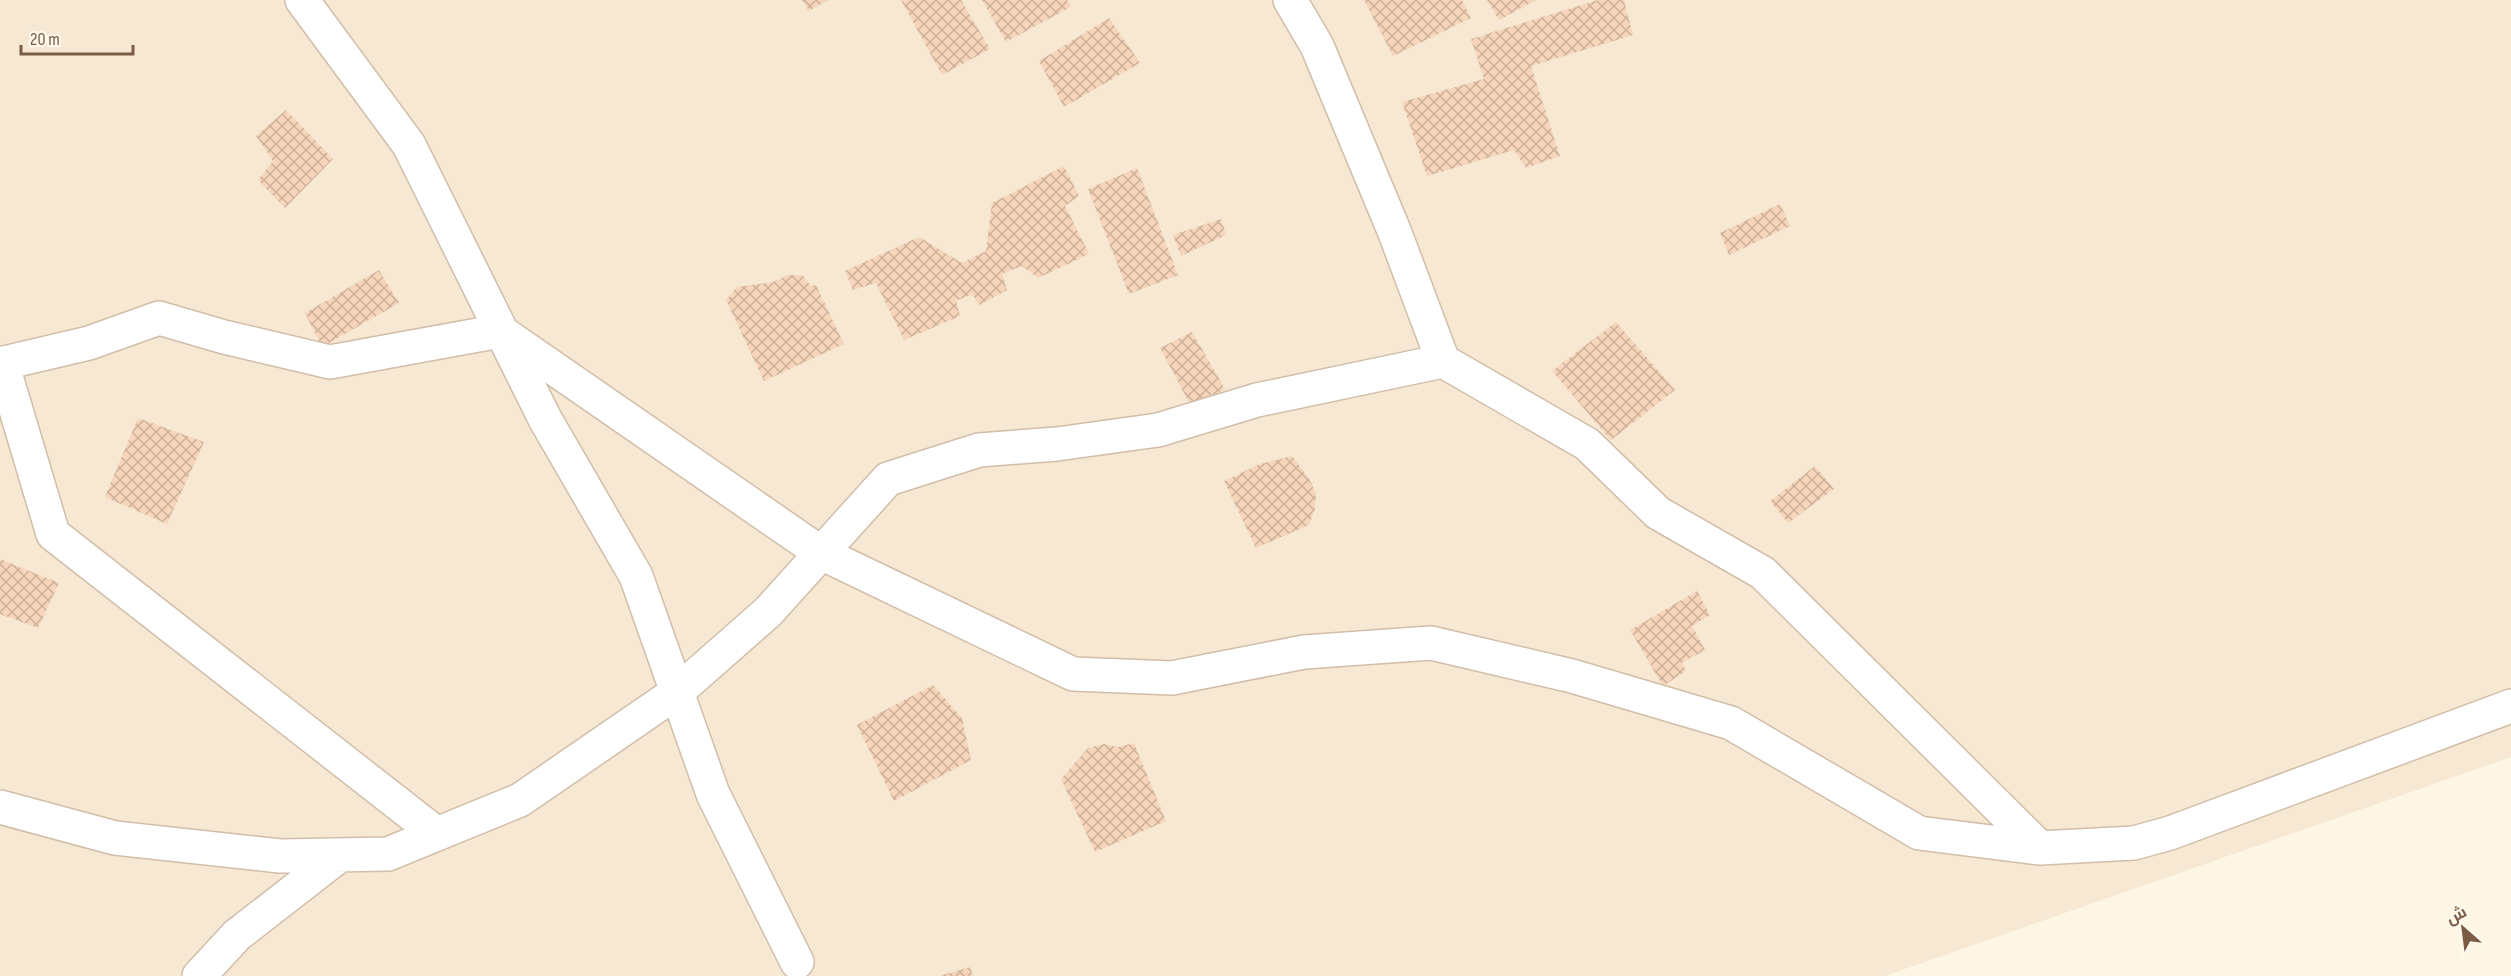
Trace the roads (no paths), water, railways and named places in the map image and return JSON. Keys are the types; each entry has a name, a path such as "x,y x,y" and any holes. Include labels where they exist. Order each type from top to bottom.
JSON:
{"street":[{"path":"302,0 409,145 545,419 636,576 713,794 797,962"},
{"path":"1290,0 1317,46 1395,233 1443,361 1587,444 1658,513 1763,573 2040,848"},
{"path":"437,834 53,534 1,363 89,343 159,318 224,338 330,362 500,331 821,553 1073,674 1172,678 1304,652 1431,643 1572,676 1731,723 1919,833 2040,848 2134,843 2170,833 2511,706"},
{"path":"0,807 115,838 280,856 388,854 520,800 677,692 768,612 888,479 979,450 1057,444 1158,430 1257,400 1443,361"},
{"path":"199,976 237,935 340,855"}]}
